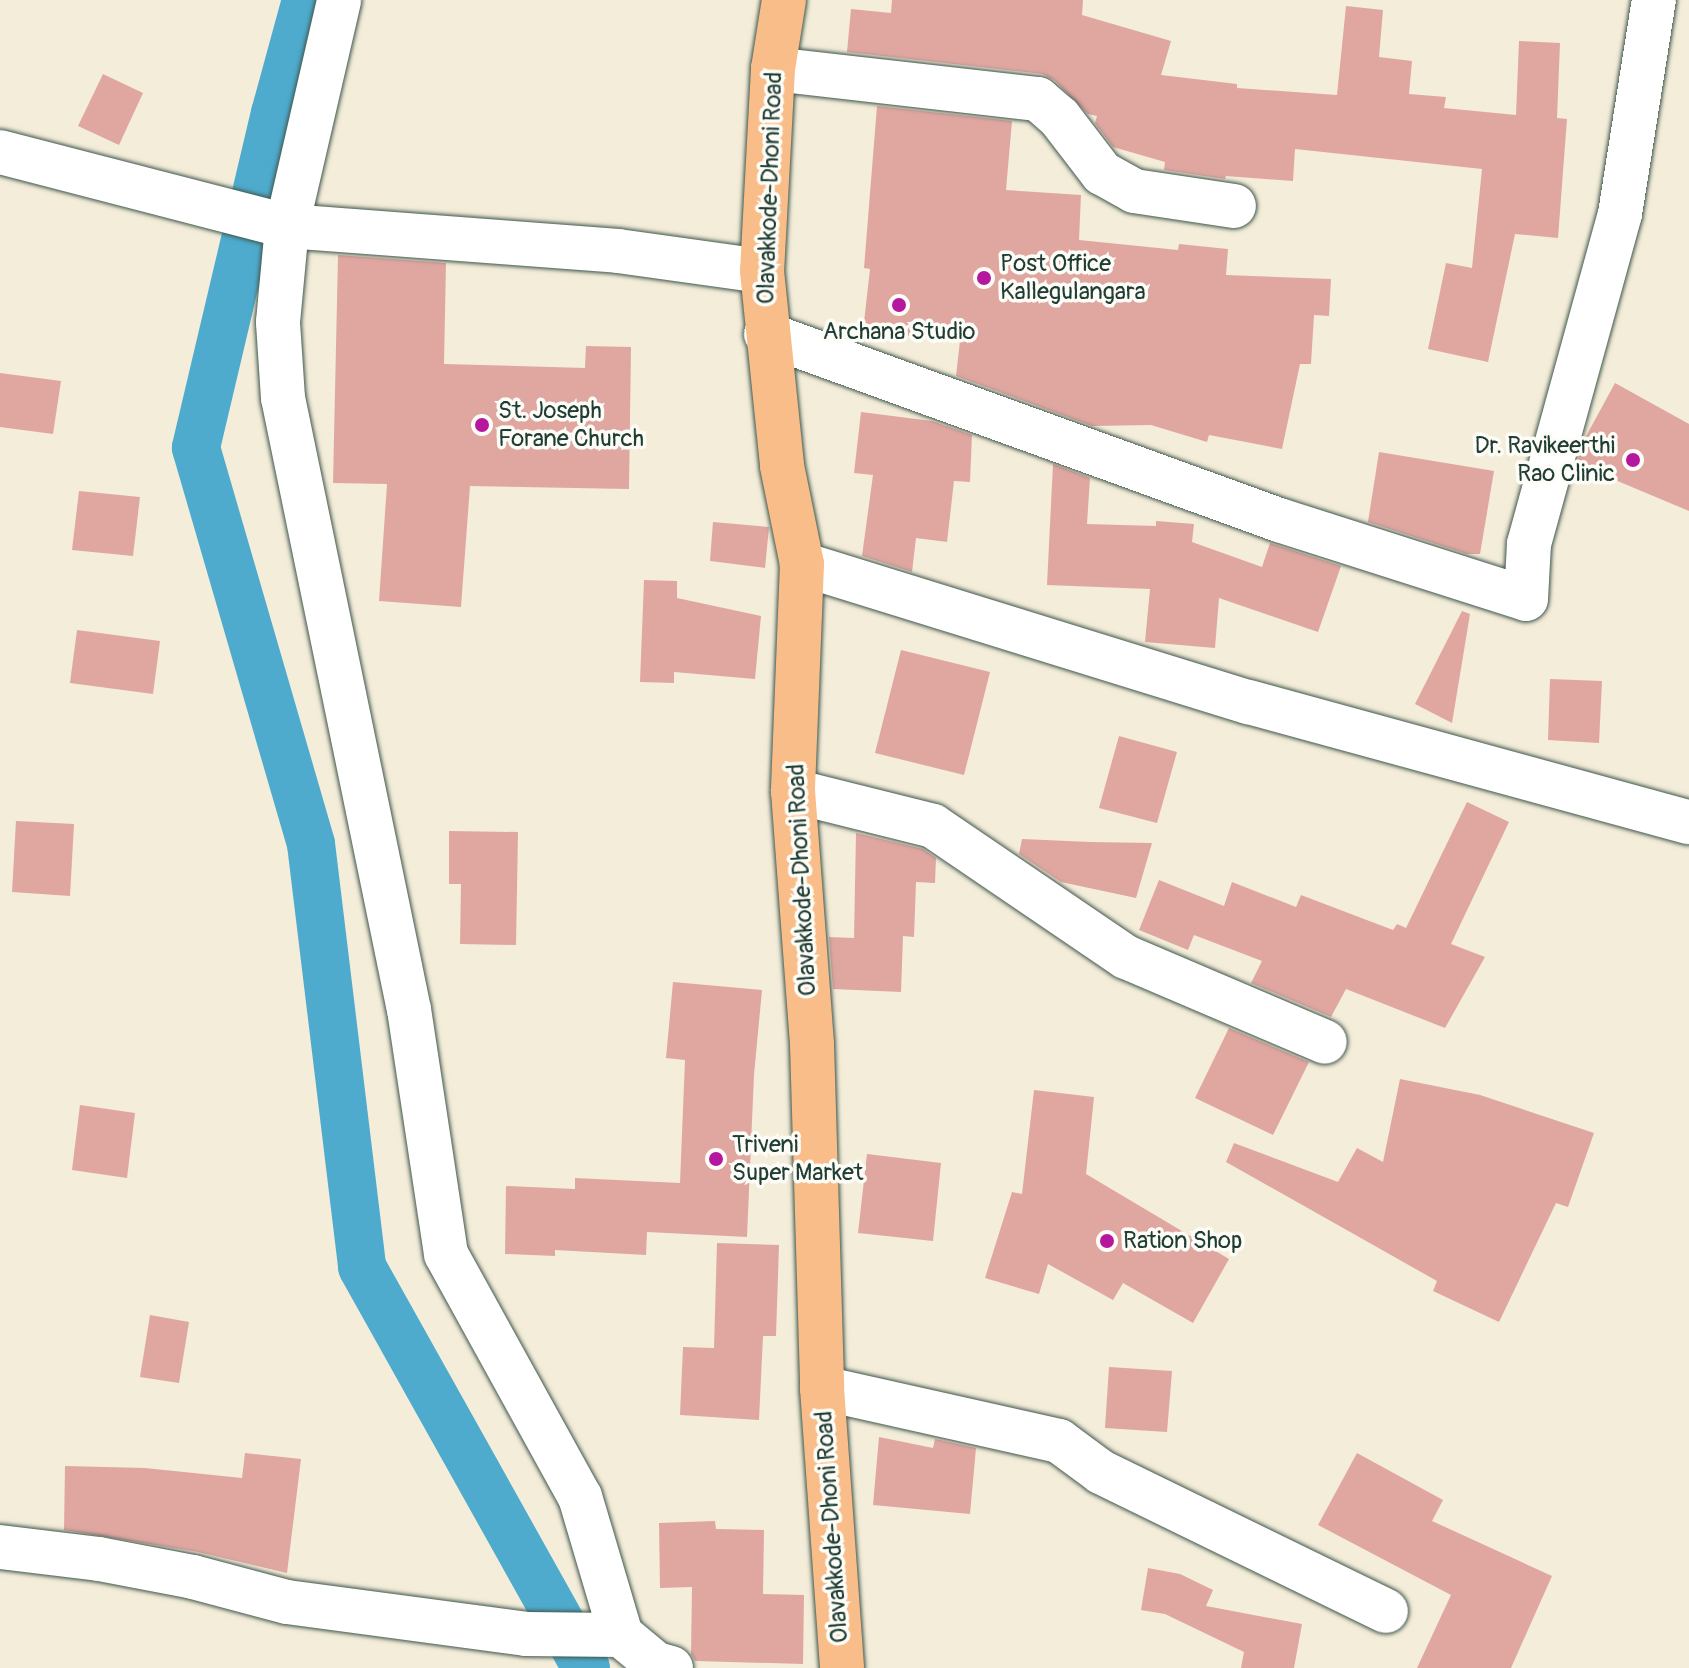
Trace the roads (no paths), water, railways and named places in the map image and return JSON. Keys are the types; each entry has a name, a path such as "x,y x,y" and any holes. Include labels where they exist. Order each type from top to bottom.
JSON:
{"main road":[{"name":"Olavakkode-Dhoni Road","path":"784,0 773,69 762,271 766,334 782,466 802,564 793,791 812,1044 822,1388 842,1668"}],"street":[{"path":"339,0 287,226 278,322 283,398 409,1010 446,1254 580,1497 621,1635 656,1664 671,1668"},
{"path":"766,334 1279,520 1526,599 1529,544 1620,214 1654,0"},
{"path":"773,69 1038,99 1059,117 1102,173 1134,191 1234,206"},
{"path":"0,152 287,226 618,251 762,271"},
{"path":"802,564 1249,702 1689,822"},
{"path":"793,791 933,826 1126,957 1325,1042"},
{"path":"822,1388 1059,1441 1101,1472 1386,1611"},
{"path":"0,1547 146,1568 287,1602 526,1634 621,1635"}],"waterway":[{"path":"306,0 275,113 196,448 311,844 362,1267 586,1668"}],"place":[{"name":"Post Office Kallegulangara","path":"984,278"},
{"name":"Archana Studio","path":"899,305"},
{"name":"St. Joseph Forane Church","path":"482,425"},
{"name":"Dr. Ravikeerthi Rao Clinic","path":"1633,460"},
{"name":"Triveni Super Market","path":"716,1159"},
{"name":"Ration Shop","path":"1107,1241"}]}
